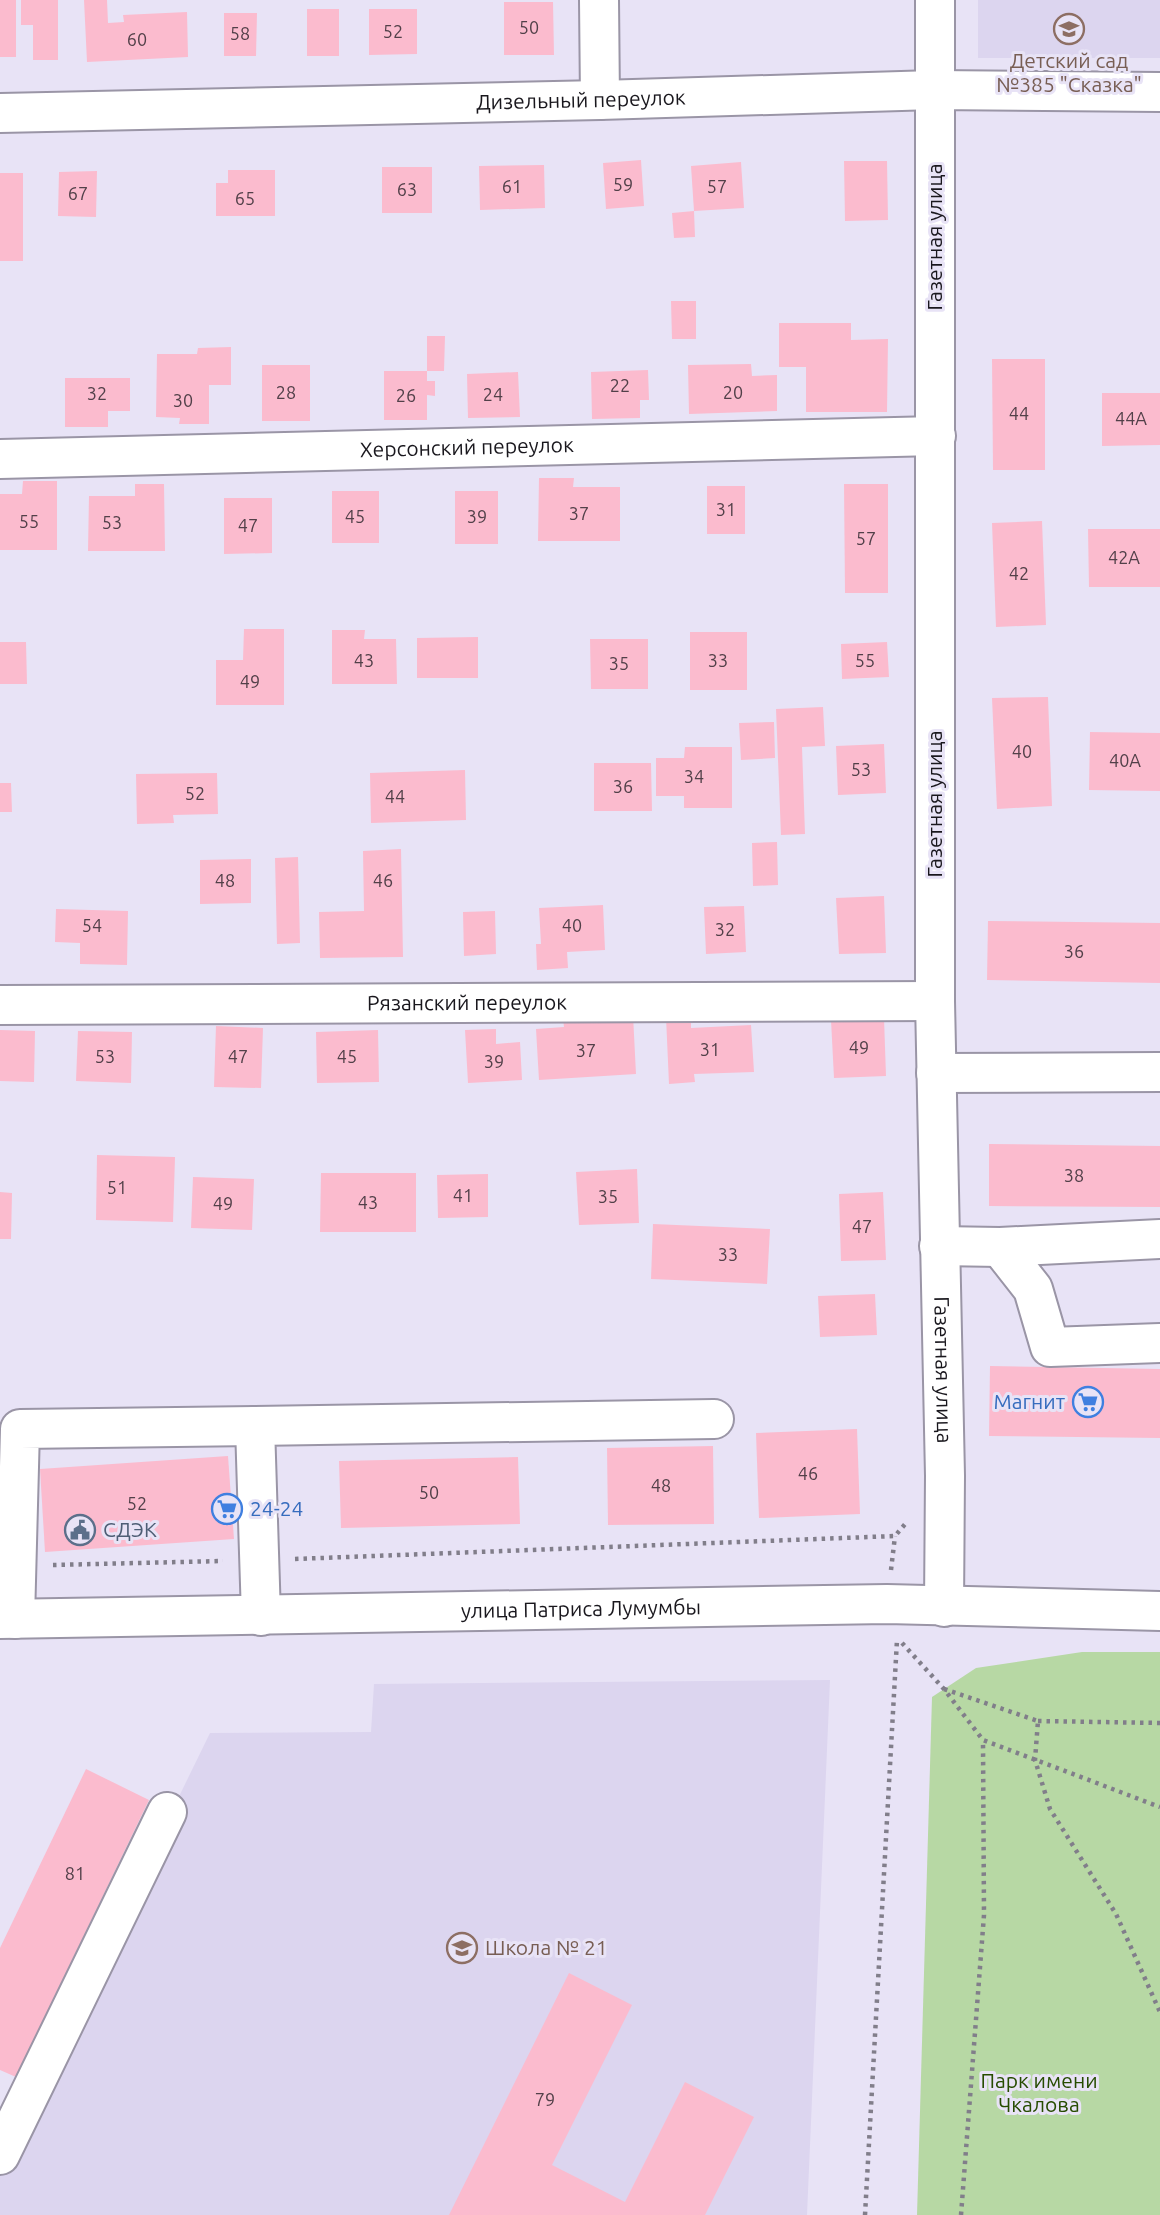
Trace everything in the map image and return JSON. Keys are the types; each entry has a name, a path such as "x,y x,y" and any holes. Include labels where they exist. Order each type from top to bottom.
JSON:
{"street":[{"path":"599,0 600,100"},
{"name":"Газетная улица","path":"935,0 935,1001 945,1476 944,1607"},
{"name":"Дизельный переулок","path":"0,113 934,90 1160,92"},
{"name":"Херсонский переулок","path":"0,459 936,436"},
{"name":"Рязанский переулок","path":"0,1005 935,1001"},
{"path":"936,1073 1160,1072"},
{"path":"939,1246 1000,1247 1160,1239"},
{"path":"1000,1247 1033,1289 1050,1347 1160,1343"},
{"path":"8,1619 19,1566 20,1429 714,1419"},
{"path":"255,1426 261,1616"},
{"name":"улица Патриса Лумумбы","path":"8,1619 887,1604 1160,1611"},
{"path":"0,2155 167,1812"}],"path":[{"path":"887,1604 895,1536 945,1476"},
{"path":"19,1566 261,1560 895,1536"},
{"path":"865,2215 897,1637 944,1689 983,1740 1160,1807"},
{"path":"944,1689 1038,1721 1160,1723"},
{"path":"1038,1721 1035,1760 1050,1809 1116,1914 1160,2012"},
{"path":"961,2215 984,1916 983,1740"}],"shaded area":[{"name":"Детский сад №385 \"Сказка\"","path":"978,0 1160,0 1160,58 978,58"},
{"name":"Школа № 21","path":"830,1680 807,2215 0,2215 0,2163 210,1733 371,1732 374,1684"}],"green space":[{"name":"Парк имени Чкалова","path":"1082,1652 1160,1652 1160,2215 917,2215 932,1697 976,1668"}],"building":[{"path":"0,0 16,0 16,57 0,57"},
{"path":"21,0 58,0 58,60 33,60 33,25 21,25"},
{"path":"84,0 107,0 108,23 124,22 123,15 187,12 188,57 87,62"},
{"path":"504,2 553,2 554,55 504,55"},
{"path":"307,9 339,9 339,56 307,56"},
{"path":"369,9 417,9 417,54 369,55"},
{"path":"224,13 257,13 256,56 224,56"},
{"path":"641,160 644,206 606,209 603,163"},
{"path":"844,161 887,161 888,220 845,221"},
{"path":"741,162 744,208 694,211 691,166"},
{"path":"544,165 545,208 480,210 479,166"},
{"path":"382,167 432,167 432,213 382,213"},
{"path":"228,170 275,170 275,216 216,216 216,183 228,183"},
{"path":"97,171 96,217 58,216 59,172"},
{"path":"0,173 23,173 23,261 0,261"},
{"path":"694,211 695,237 674,238 672,213"},
{"path":"671,301 696,301 696,339 672,339"},
{"path":"779,323 851,323 851,340 888,339 887,412 806,412 806,367 779,367"},
{"path":"427,336 445,336 444,371 427,371"},
{"path":"231,347 231,385 209,385 209,424 179,424 180,418 156,417 157,354 197,354 198,348"},
{"path":"992,359 1045,359 1045,470 993,470"},
{"path":"751,364 752,376 777,375 777,411 689,414 688,365"},
{"path":"262,365 310,365 310,421 262,421"},
{"path":"648,370 649,400 640,400 640,418 592,419 591,372"},
{"path":"384,371 427,371 427,381 435,381 435,396 427,395 427,420 384,420"},
{"path":"518,372 520,417 468,418 467,374"},
{"path":"65,378 130,378 130,411 108,411 108,427 65,427"},
{"path":"1102,393 1160,393 1160,445 1102,446"},
{"path":"539,478 574,478 573,487 620,487 620,541 538,541"},
{"path":"23,481 57,481 57,550 0,550 0,494 22,494"},
{"path":"135,484 164,484 165,551 88,551 89,496 135,496"},
{"path":"844,484 888,484 888,593 845,593"},
{"path":"707,486 745,486 745,534 707,534"},
{"path":"332,491 379,491 379,543 332,543"},
{"path":"455,491 498,491 498,544 455,544"},
{"path":"224,498 272,498 272,553 224,554"},
{"path":"1042,521 1046,625 996,627 992,523"},
{"path":"1088,529 1160,529 1160,587 1089,587"},
{"path":"244,629 284,629 284,705 216,705 216,660 243,660"},
{"path":"332,630 365,630 364,639 396,639 397,684 332,684"},
{"path":"690,632 747,632 747,690 690,690"},
{"path":"478,637 478,678 417,678 417,638"},
{"path":"590,639 648,639 648,689 591,689"},
{"path":"0,642 26,642 27,684 0,684"},
{"path":"887,642 889,677 842,679 841,644"},
{"path":"1048,697 1052,806 997,809 992,698"},
{"path":"823,707 825,746 802,747 805,834 781,835 776,709"},
{"path":"774,722 775,758 741,760 739,723"},
{"path":"1090,732 1160,733 1160,791 1089,790"},
{"path":"884,744 886,793 838,795 836,746"},
{"path":"685,747 732,747 732,808 684,808 684,796 656,796 656,758 684,758"},
{"path":"594,763 651,763 652,811 594,811"},
{"path":"465,770 466,820 371,823 370,773"},
{"path":"217,773 218,814 173,815 174,823 137,824 136,774"},
{"path":"0,783 11,783 12,812 0,812"},
{"path":"777,842 778,885 753,886 752,843"},
{"path":"401,849 403,957 320,958 319,912 364,911 363,851"},
{"path":"298,857 300,943 277,944 275,858"},
{"path":"251,859 251,903 200,904 200,860"},
{"path":"884,896 886,953 839,954 836,898"},
{"path":"603,905 605,950 567,952 568,968 537,970 536,944 541,944 539,908"},
{"path":"744,906 746,952 706,954 704,907"},
{"path":"56,909 128,911 127,965 80,964 80,943 55,942"},
{"path":"495,911 496,954 464,956 463,912"},
{"path":"988,921 1160,923 1160,983 987,980"},
{"path":"633,1015 636,1074 539,1080 536,1029 564,1027 563,1019"},
{"path":"691,1016 691,1028 751,1025 754,1072 694,1074 695,1082 669,1084 666,1017"},
{"path":"884,1018 886,1076 834,1078 831,1020"},
{"path":"216,1026 263,1028 261,1088 214,1087"},
{"path":"496,1029 496,1044 520,1042 522,1080 468,1083 465,1030"},
{"path":"0,1030 35,1031 34,1082 0,1081"},
{"path":"378,1030 379,1082 317,1083 316,1032"},
{"path":"78,1031 132,1032 131,1083 76,1081"},
{"path":"989,1144 1160,1146 1160,1207 989,1206"},
{"path":"97,1155 175,1157 173,1222 96,1220"},
{"path":"637,1169 639,1223 579,1225 576,1172"},
{"path":"321,1173 416,1173 416,1232 320,1232"},
{"path":"488,1174 488,1217 438,1218 437,1175"},
{"path":"193,1177 254,1179 252,1230 191,1228"},
{"path":"0,1192 12,1193 11,1239 0,1239"},
{"path":"883,1192 886,1260 841,1261 839,1194"},
{"path":"653,1224 770,1229 767,1284 651,1279"},
{"path":"875,1294 877,1335 820,1337 818,1296"},
{"path":"990,1366 1160,1369 1160,1438 989,1436"},
{"path":"857,1429 860,1514 759,1518 756,1433"},
{"path":"713,1446 714,1524 608,1525 607,1448"},
{"path":"228,1456 234,1539 45,1552 40,1469"},
{"path":"518,1457 520,1524 341,1528 339,1461"},
{"path":"86,1769 149,1800 16,2077 0,2070 0,1948"},
{"path":"569,1973 632,2005 552,2165 625,2202 685,2082 754,2117 705,2215 449,2215"}],"place":[{"name":"Детский сад №385 \"Сказка\"","path":"1069,29"},
{"name":"Магнит","path":"1088,1402"},
{"name":"24-24","path":"227,1509"},
{"name":"СДЭК","path":"80,1530"},
{"name":"Школа № 21","path":"462,1948"}]}
